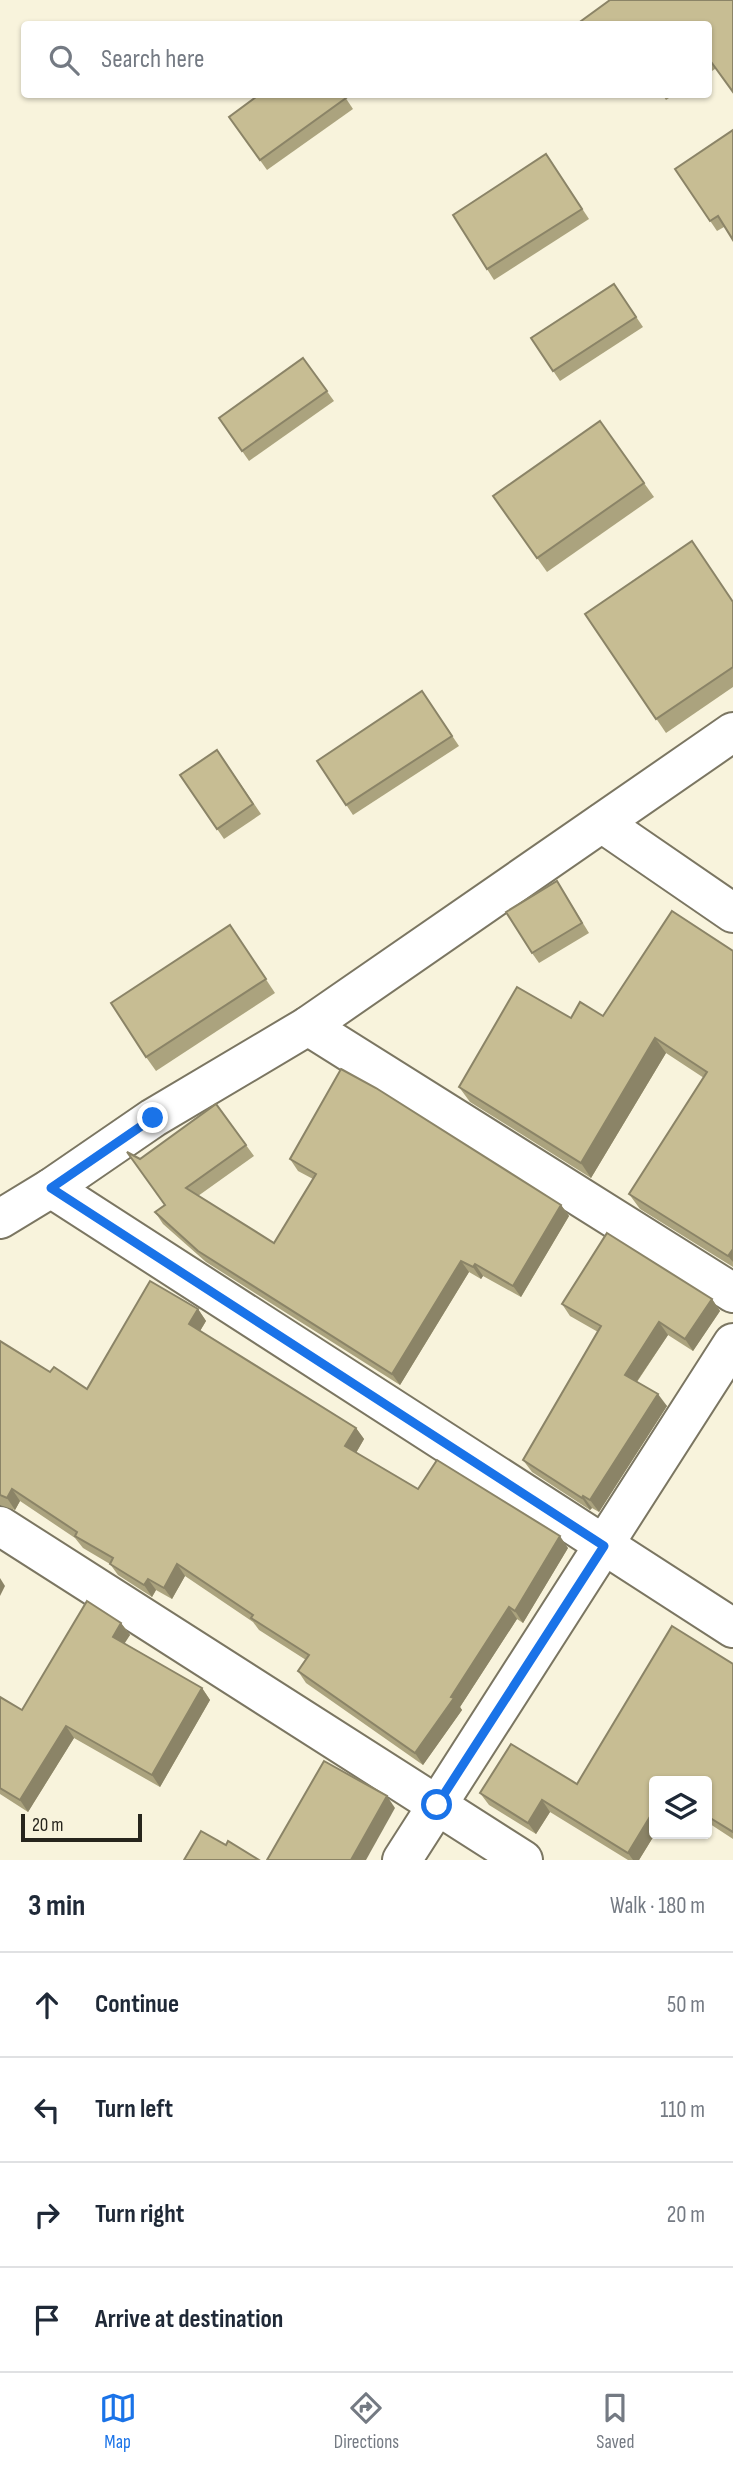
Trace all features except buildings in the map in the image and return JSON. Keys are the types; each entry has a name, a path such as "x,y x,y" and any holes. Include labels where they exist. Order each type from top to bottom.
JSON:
{"street":[{"path":"0,1219 51,1188 153,1118 308,1026 733,732"},
{"path":"602,823 733,913"},
{"path":"308,1026 733,1293"},
{"path":"51,1188 733,1629"},
{"path":"402,1860 733,1343"},
{"path":"0,1526 523,1860"}],"route":[{"path":"153,1118 51,1188 604,1546 437,1805"}]}
